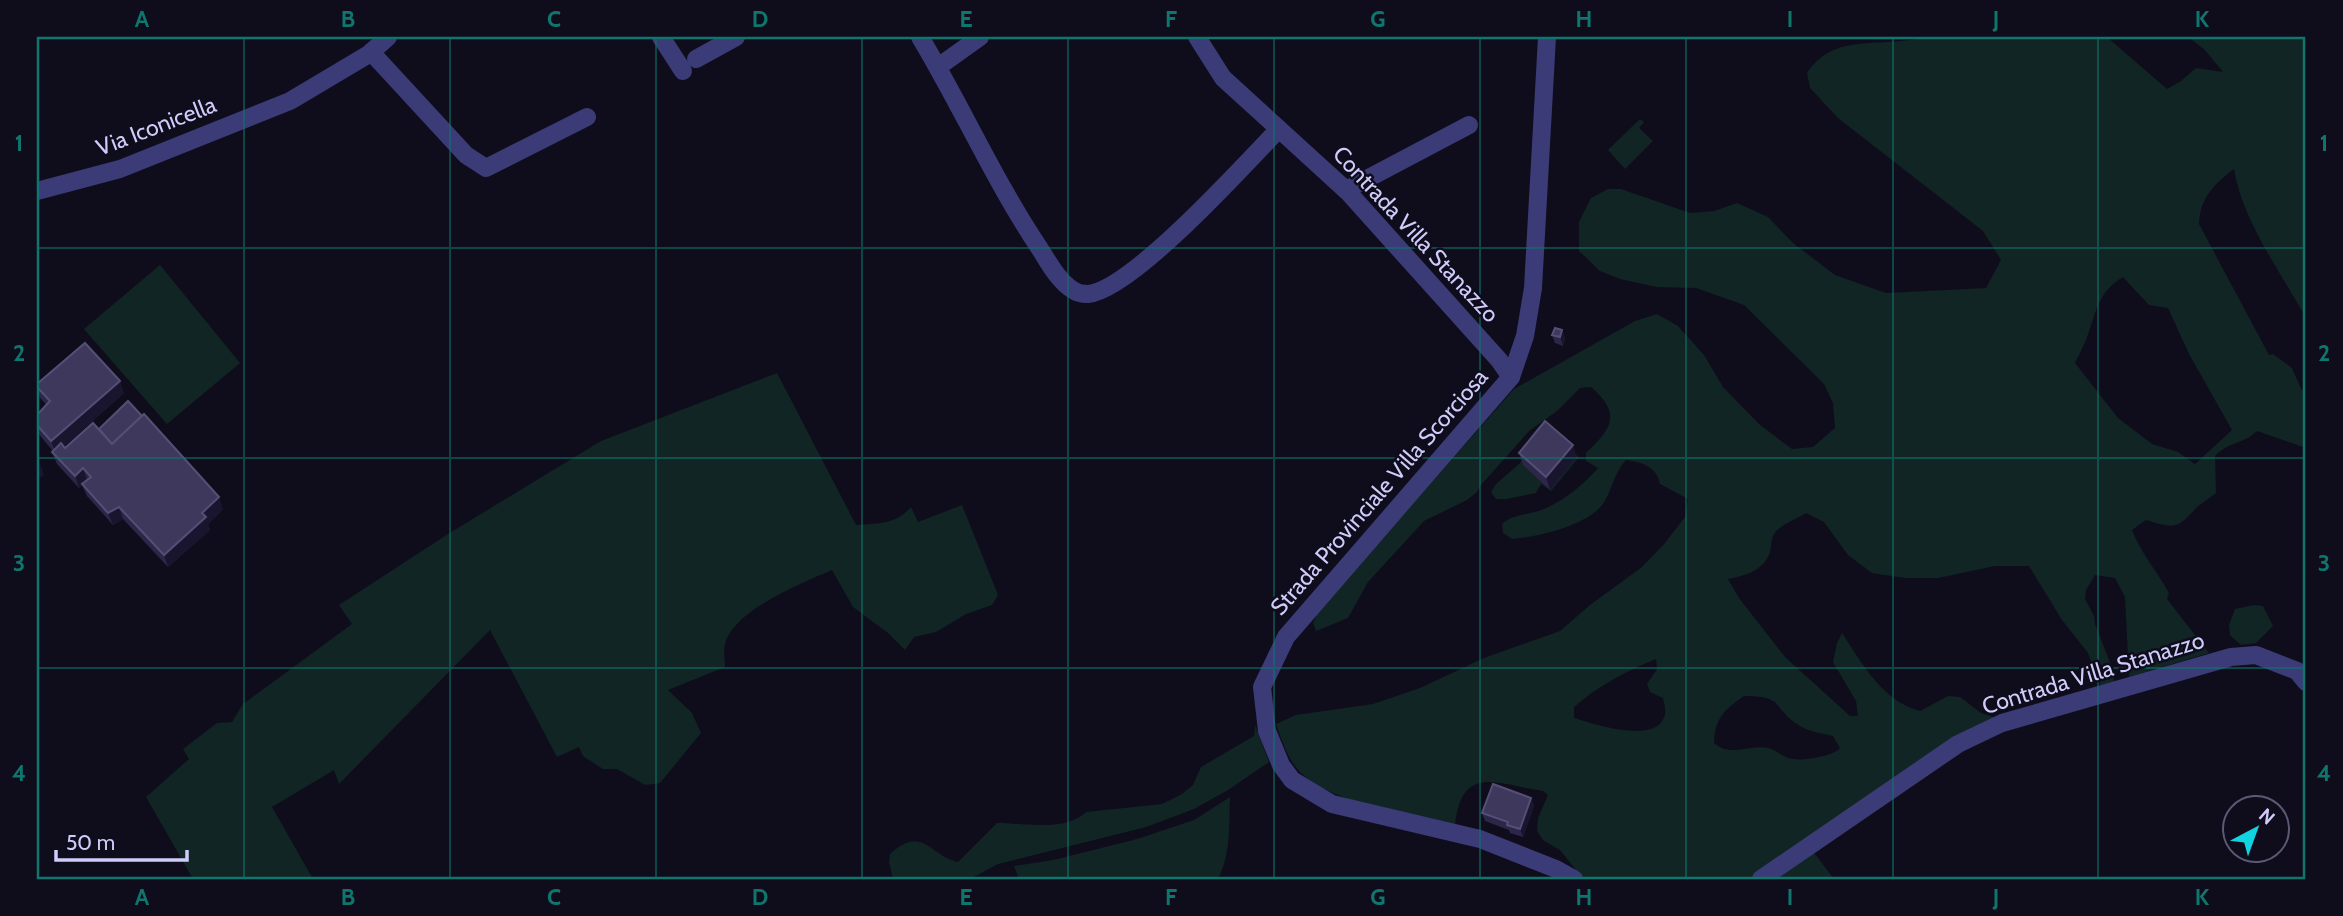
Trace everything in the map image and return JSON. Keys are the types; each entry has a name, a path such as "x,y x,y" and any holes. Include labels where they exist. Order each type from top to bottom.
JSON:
{"street":[{"path":"388,37 371,52 466,155 486,168 587,117"},
{"path":"661,37 690,65 736,37"},
{"path":"920,37 1011,206 1055,272 1072,290 1085,294 1098,292 1129,275 1206,204 1279,129"},
{"path":"938,67 980,37"},
{"name":"Contrada Villa Stanazzo","path":"1197,37 1223,78 1346,190 1490,350 1511,377"},
{"name":"Strada Provinciale Villa Scorciosa","path":"1547,37 1533,288 1525,337 1511,377 1286,637 1262,687 1267,731 1280,765 1292,780 1332,804 1480,839 1556,869 1574,879"},
{"name":"Via Iconicella","path":"37,191 120,169 290,101 371,52"},
{"path":"1346,190 1469,125"},
{"name":"Contrada Villa Stanazzo","path":"1761,879 1958,744 2002,723 2231,657 2256,655 2297,671 2306,682"}],"green space":[{"path":"1923,37 2107,37 2167,89 2196,68 2223,72 2205,50 2188,37 2306,37 2306,318 2254,227 2238,188 2234,169 2209,192 2202,207 2199,224 2269,355 2273,354 2292,368 2301,389 2306,391 2306,448 2257,431 2215,456 2216,493 2185,520 2170,526 2146,520 2132,530 2169,593 2167,599 2209,653 2129,677 2125,597 2115,578 2095,575 2086,590 2085,599 2094,616 2113,670 2114,682 2101,687 2088,653 2062,620 2029,566 1995,566 1938,578 1905,578 1872,573 1848,555 1824,522 1806,513 1777,530 1769,555 1762,565 1746,574 1728,579 1739,598 1785,657 1850,716 1858,716 1856,701 1833,662 1842,633 1874,680 1907,706 1920,711 1948,696 1960,697 1981,713 1997,718 1750,879 1588,879 1580,875 1560,850 1543,840 1537,831 1538,818 1548,795 1543,791 1497,783 1474,785 1465,793 1455,826 1352,800 1315,784 1301,773 1289,756 1276,724 1296,715 1373,704 1420,688 1484,658 1560,631 1642,567 1685,517 1688,499 1660,484 1656,473 1648,466 1626,460 1606,499 1589,516 1564,528 1536,536 1512,539 1503,533 1502,524 1506,521 1544,509 1559,501 1580,486 1598,468 1586,461 1586,453 1607,428 1610,413 1607,405 1591,387 1580,388 1557,411 1529,431 1477,492 1467,500 1424,521 1368,582 1348,618 1316,631 1313,623 1319,610 1514,389 1635,321 1657,314 1678,326 1704,355 1723,387 1759,424 1792,449 1813,447 1835,428 1833,403 1824,384 1744,305 1696,288 1657,287 1620,279 1600,271 1579,251 1579,222 1591,198 1608,189 1621,189 1690,213 1714,211 1737,203 1768,217 1793,243 1835,275 1886,293 1986,288 2001,260 1983,231 1838,118 1810,88 1807,73 1818,60 1831,51 1845,46","holes":["2123,277 2149,305 2168,308 2189,354 2232,430 2195,464 2178,452 2152,444 2118,418 2075,363 2103,296","1656,659 1657,669 1647,684 1650,692 1663,698 1665,712 1660,724 1639,731 1610,728 1574,718 1574,707 1583,699","1744,696 1766,698 1777,704 1800,726 1833,736 1840,748 1825,756 1811,759 1793,759 1761,747 1727,750 1714,743 1716,727 1726,710"]},
{"path":"1640,119 1644,122 1639,128 1653,141 1625,169 1608,150"},
{"path":"160,265 240,363 167,424 84,329"},
{"path":"777,373 856,525 893,520 911,507 918,522 962,505 998,595 992,605 966,614 936,632 914,637 905,650 888,633 853,607 832,570 787,590 755,609 731,632 724,647 725,667 668,690 692,713 701,733 660,783 645,785 617,769 603,769 583,756 579,747 557,757 490,630 339,784 334,770 272,807 313,879 193,879 146,797 189,759 183,749 217,723 232,722 243,704 352,624 339,605 448,534 601,441"},
{"path":"1548,431 1579,457 1551,491 1541,484 1536,493 1496,499 1491,492 1496,484 1519,464"},
{"path":"2263,606 2273,626 2256,643 2241,645 2230,635 2229,625 2235,609"},
{"path":"1255,725 1269,762 1194,809 1146,827 998,864 970,879 893,879 890,854 901,845 911,842 926,844 948,859 958,862 997,823 1056,824 1078,818 1086,812 1162,804 1193,785 1201,767 1254,736"},
{"path":"1230,797 1227,849 1218,879 1019,879 1014,866 1053,860 1137,839 1194,820"},
{"path":"1812,850 1834,879 1768,879"}],"building":[{"path":"1555,328 1562,330 1560,337 1552,335"},
{"path":"85,343 120,381 51,441 37,425 37,415 50,401 37,384"},
{"path":"128,401 142,416 112,444 99,429"},
{"path":"144,414 219,497 202,513 206,517 164,555 119,507 108,513 82,484 91,477 83,468 75,476 52,452 61,443 65,448 93,423 112,444"},
{"path":"1545,421 1573,445 1546,477 1519,453"},
{"path":"1493,784 1531,798 1520,829 1482,813"}]}
